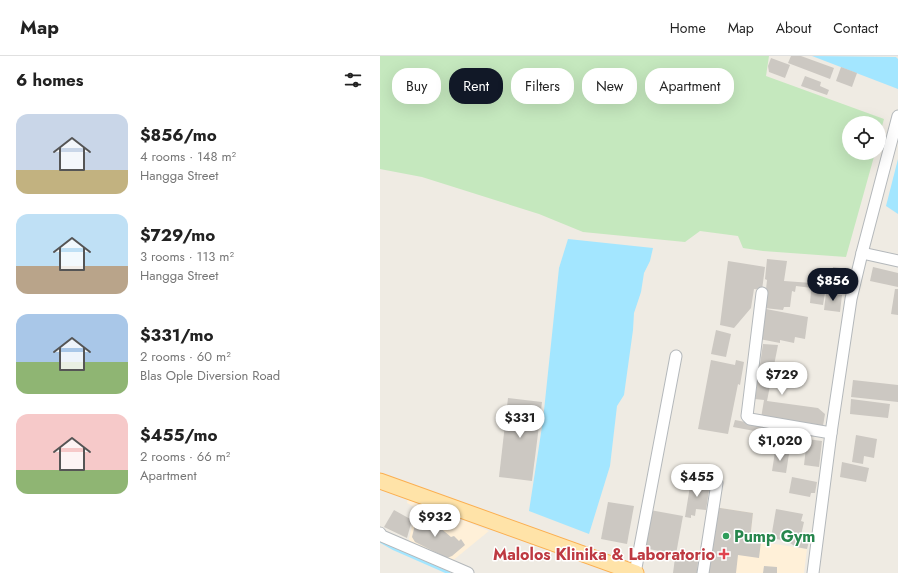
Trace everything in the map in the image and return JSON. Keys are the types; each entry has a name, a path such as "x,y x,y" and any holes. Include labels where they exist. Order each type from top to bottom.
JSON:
{"main road":[{"path":"380,481 636,573"}],"street":[{"path":"813,573 831,433 852,299 862,253 898,116"},
{"path":"862,253 898,261"},
{"path":"762,293 747,416 750,419 831,433"},
{"path":"636,573 676,356"},
{"path":"703,573 717,483"},
{"path":"380,533 382,536 468,573"}],"shaded area":[{"path":"408,497 489,531 451,562 411,544 409,539 416,508 407,503"},
{"path":"714,507 753,513 750,540 807,549 804,573 706,573"}],"green space":[{"path":"380,56 769,56 766,76 876,116 842,116 842,160 873,160 846,257 763,251 743,248 738,236 700,231 685,242 583,232 539,214 422,177 380,169"}],"water":[{"path":"812,56 896,57 898,59 898,89"},
{"path":"898,159 898,214 886,206"},
{"path":"568,239 653,248 650,261 644,273 641,292 634,313 624,395 617,406 610,466 589,534 529,511 543,420 559,268"}],"building":[{"path":"791,56 801,56 834,68 830,79 788,63"},
{"path":"771,58 790,65 785,78 769,72 768,66"},
{"path":"841,67 857,73 852,87 836,81"},
{"path":"805,76 821,82 820,86 829,90 827,95 801,86"},
{"path":"767,259 787,261 784,281 812,283 812,288 796,286 795,292 792,291 790,307 784,307 783,310 764,308 767,280 765,279"},
{"path":"728,261 765,267 762,290 754,289 751,308 734,328 720,325"},
{"path":"833,267 848,269 845,288 831,286"},
{"path":"873,267 898,273 898,287 870,281"},
{"path":"895,289 898,289 898,315 891,314"},
{"path":"811,291 825,293 823,305 810,303"},
{"path":"826,293 842,295 840,312 824,310"},
{"path":"766,309 808,317 805,339 795,337 794,343 780,340 780,343 760,339"},
{"path":"716,330 731,334 726,357 711,354"},
{"path":"763,344 778,345 767,401 818,408 825,414 823,426 761,418 764,400 755,399"},
{"path":"711,360 735,365 736,360 744,362 728,434 698,429"},
{"path":"853,380 898,385 898,402 851,397"},
{"path":"508,398 542,402 532,481 499,477"},
{"path":"851,399 890,404 888,418 850,414"},
{"path":"735,420 767,426 766,433 733,427"},
{"path":"856,435 877,439 874,458 864,456 863,464 852,462"},
{"path":"807,439 822,441 819,467 804,465"},
{"path":"775,452 789,454 786,473 772,471"},
{"path":"842,462 869,468 866,482 840,477"},
{"path":"792,477 817,482 815,493 811,493 810,497 789,493"},
{"path":"691,480 710,483 706,510 696,509 695,516 691,515 691,518 685,517"},
{"path":"608,502 634,506 627,544 601,539"},
{"path":"714,507 753,513 750,540 761,542 759,558 738,555 736,573 706,573"},
{"path":"776,509 803,514 801,521 804,522 801,535 810,537 807,549 796,547 787,541 771,538"},
{"path":"394,510 412,520 407,538 384,527"},
{"path":"650,510 683,516 676,554 643,548"},
{"path":"418,513 425,515 424,518 432,520 431,525 439,527 451,537 454,536 459,541 461,539 465,545 452,556 447,558 415,542 412,537"},
{"path":"675,558 698,561 697,573 673,573"},
{"path":"764,566 777,567 777,573 763,573"}],"waterway":[{"path":"380,541 394,549 449,573"}],"place":[{"name":"Pump Gym","path":"726,536"},
{"name":"Malolos Klinika & Laboratorio","path":"724,554"}]}
